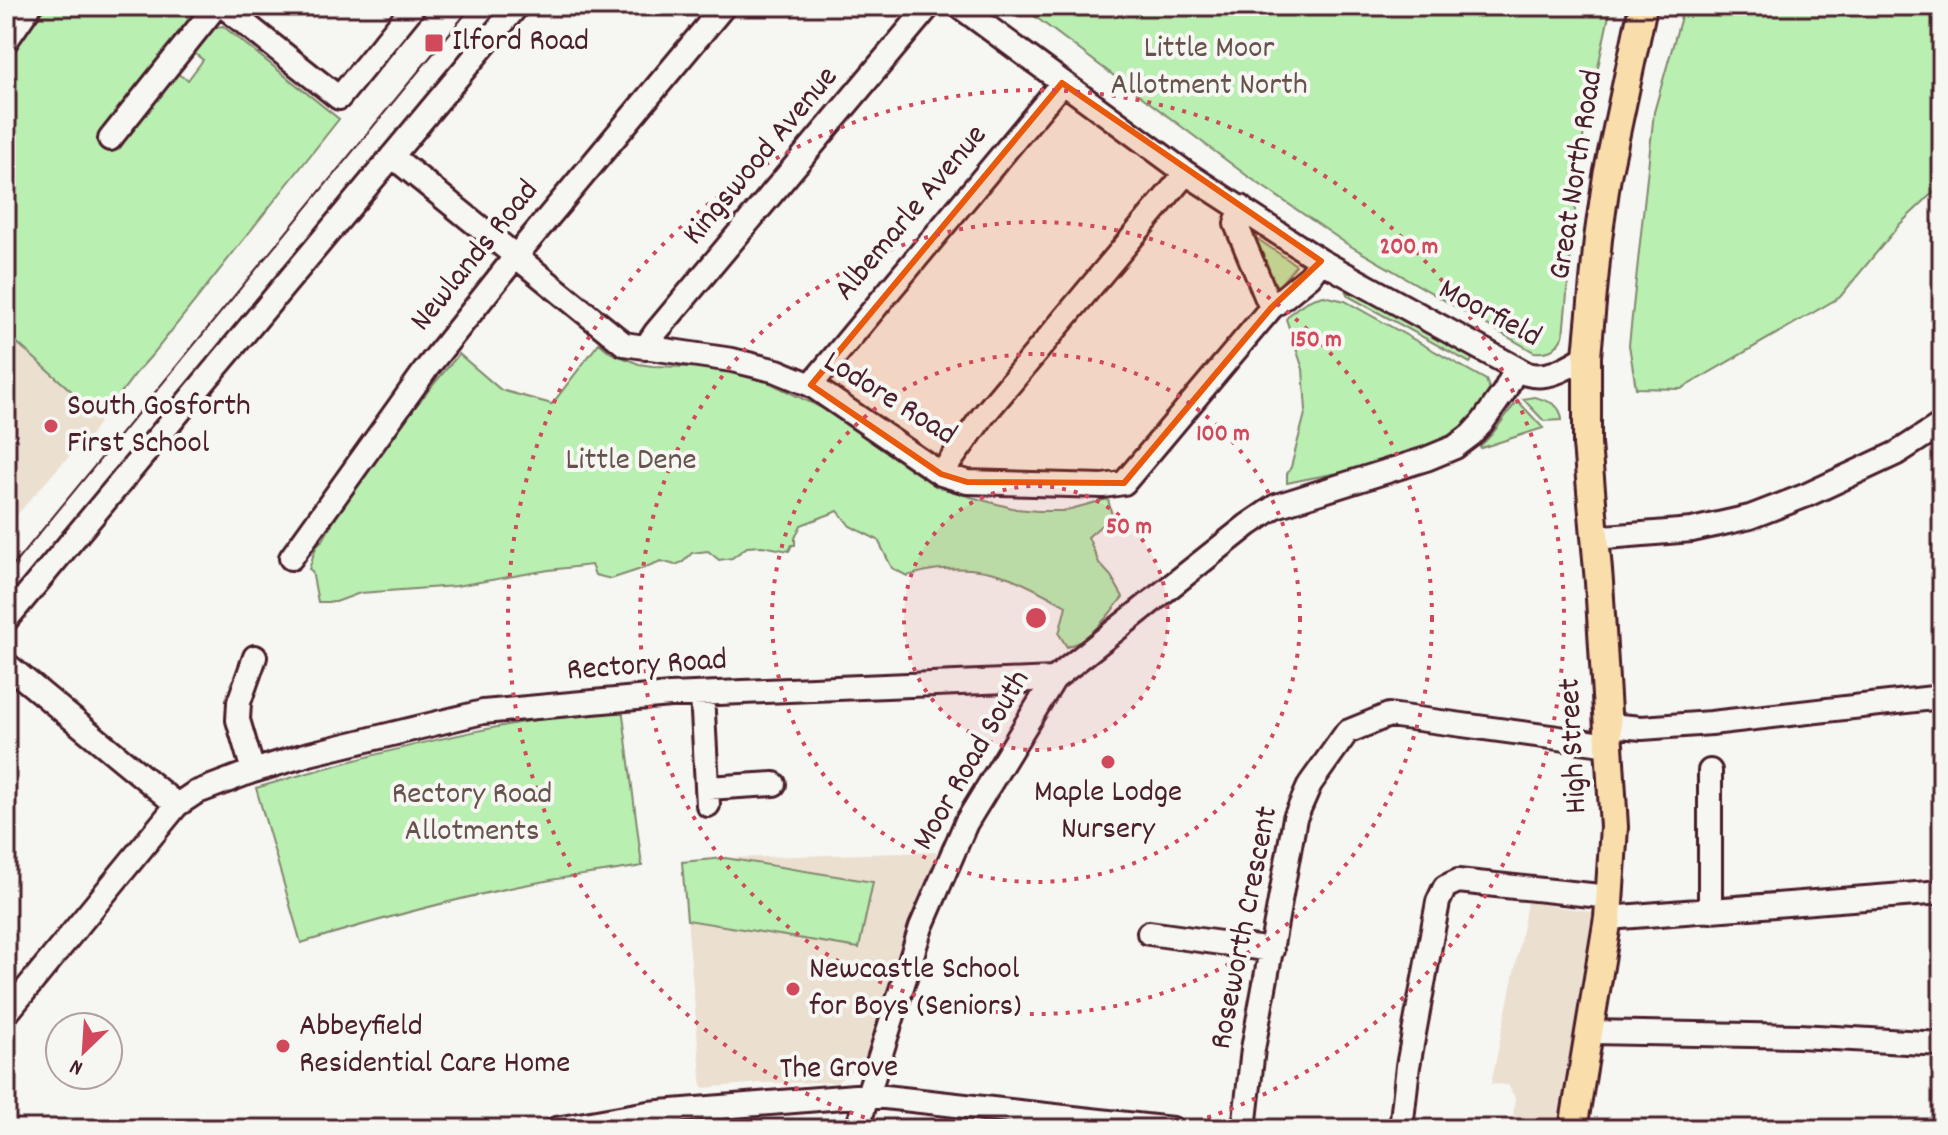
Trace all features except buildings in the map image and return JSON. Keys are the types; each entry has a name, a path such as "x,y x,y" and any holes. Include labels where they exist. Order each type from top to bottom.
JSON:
{"main road":[{"name":"Great North Road","path":"1587,356 1607,176 1643,6"},
{"name":"High Street","path":"1573,1129 1609,907 1614,827 1587,444 1587,356"}],"street":[{"path":"6,41 30,6"},
{"path":"110,139 216,6"},
{"path":"223,6 339,98 414,6"},
{"path":"6,620 517,6"},
{"name":"Newlands Road","path":"291,558 427,368 724,6"},
{"name":"Kingswood Avenue","path":"645,348 929,6"},
{"name":"Moorfield","path":"959,6 1186,173 1321,261 1533,376 1558,372 1587,356"},
{"name":"Albemarle Avenue","path":"811,385 1062,83"},
{"name":"Lodore Road","path":"392,156 624,344 732,360 777,371 811,385 941,474 967,482 1103,486 1124,483 1271,308 1310,276 1321,261"},
{"path":"941,474 983,416 1186,173"},
{"path":"1241,207 1236,224 1271,308"},
{"name":"Moor Road South","path":"857,1129 921,927 966,823 1054,679 1276,506 1455,447 1482,423 1516,369"},
{"path":"1594,538 1692,530 1750,517 1807,495 1897,453 1942,424"},
{"path":"253,771 238,720 239,702 255,657"},
{"path":"6,664 177,805"},
{"name":"Rectory Road","path":"6,1014 177,805 195,793 253,771 309,754 483,712 670,695 1054,679"},
{"path":"702,694 708,797 774,784"},
{"name":"Roseworth Crescent","path":"1244,1129 1253,1049 1295,818 1310,784 1347,732 1389,715 1609,735 1642,728 1942,697"},
{"path":"1710,771 1710,911"},
{"path":"1401,1129 1413,1036 1438,902 1445,887 1458,881 1609,907 1710,911 1942,892"},
{"path":"1149,933 1272,950"},
{"path":"1590,1032 1799,1036 1942,1044"},
{"name":"The Grove","path":"556,1129 648,1113 867,1095 1172,1129"}],"highlighted area":[{"path":"1062,83 1321,261 1271,308 1124,483 967,482 941,474 811,385"}],"shaded area":[{"name":"South Gosforth First School","path":"6,333 102,418 6,527"},
{"name":"Newcastle School for Boys (Seniors)","path":"937,852 869,1058 837,1082 702,1088 682,862"},
{"path":"1527,902 1593,912 1559,1129 1512,1129 1515,1098 1508,1085 1491,1084"}],"green space":[{"path":"46,6 194,6 193,18 100,132 100,145 108,151 121,146 124,137 174,72 188,80 203,60 193,52 202,38 209,31 223,26 339,119 102,418 6,333 6,284 9,282 6,274 10,269 6,262 6,63"},
{"name":"Little Moor Allotment North","path":"1021,6 1611,6 1581,147 1563,336 1560,341 1552,350 1534,352 1347,244 1246,175"},
{"path":"1684,6 1942,6 1942,184 1900,224 1840,297 1681,389 1636,388 1629,345 1654,112"},
{"path":"1256,238 1296,265 1279,286 1272,284"},
{"path":"1346,292 1362,296 1475,355 1470,363 1348,296"},
{"path":"1324,296 1345,301 1486,380 1491,393 1479,415 1460,431 1414,454 1287,483 1306,410 1303,369 1286,319 1303,304"},
{"name":"Little Dene","path":"599,343 611,353 639,364 721,368 764,380 822,408 919,475 945,489 971,497 1016,509 1038,511 1063,511 1108,499 1112,516 1088,537 1099,563 1123,597 1086,639 1067,647 1059,634 1066,606 1008,577 978,570 930,570 907,576 892,568 878,540 850,526 838,511 801,525 795,545 789,551 762,546 747,547 732,558 719,560 708,551 692,553 675,565 661,561 611,579 595,575 591,565 456,586 360,593 336,602 318,602 309,569 317,546 386,444 459,354 501,390 552,404"},
{"path":"1534,397 1557,407 1562,420 1544,421 1523,399"},
{"path":"1518,401 1543,428 1481,448 1480,446"},
{"name":"Rectory Road Allotments","path":"622,707 642,866 488,893 301,943 256,788 438,740 529,721"},
{"path":"725,858 873,882 859,948 687,920 682,862"}],"tram line":[{"path":"6,574 472,6"}],"place":[{"name":"Ilford Road","path":"434,43"},
{"name":"South Gosforth First School","path":"51,426"},
{"name":"Maple Lodge Nursery","path":"1108,762"},
{"name":"Newcastle School for Boys (Seniors)","path":"793,989"},
{"name":"Abbeyfield Residential Care Home","path":"283,1046"}]}
